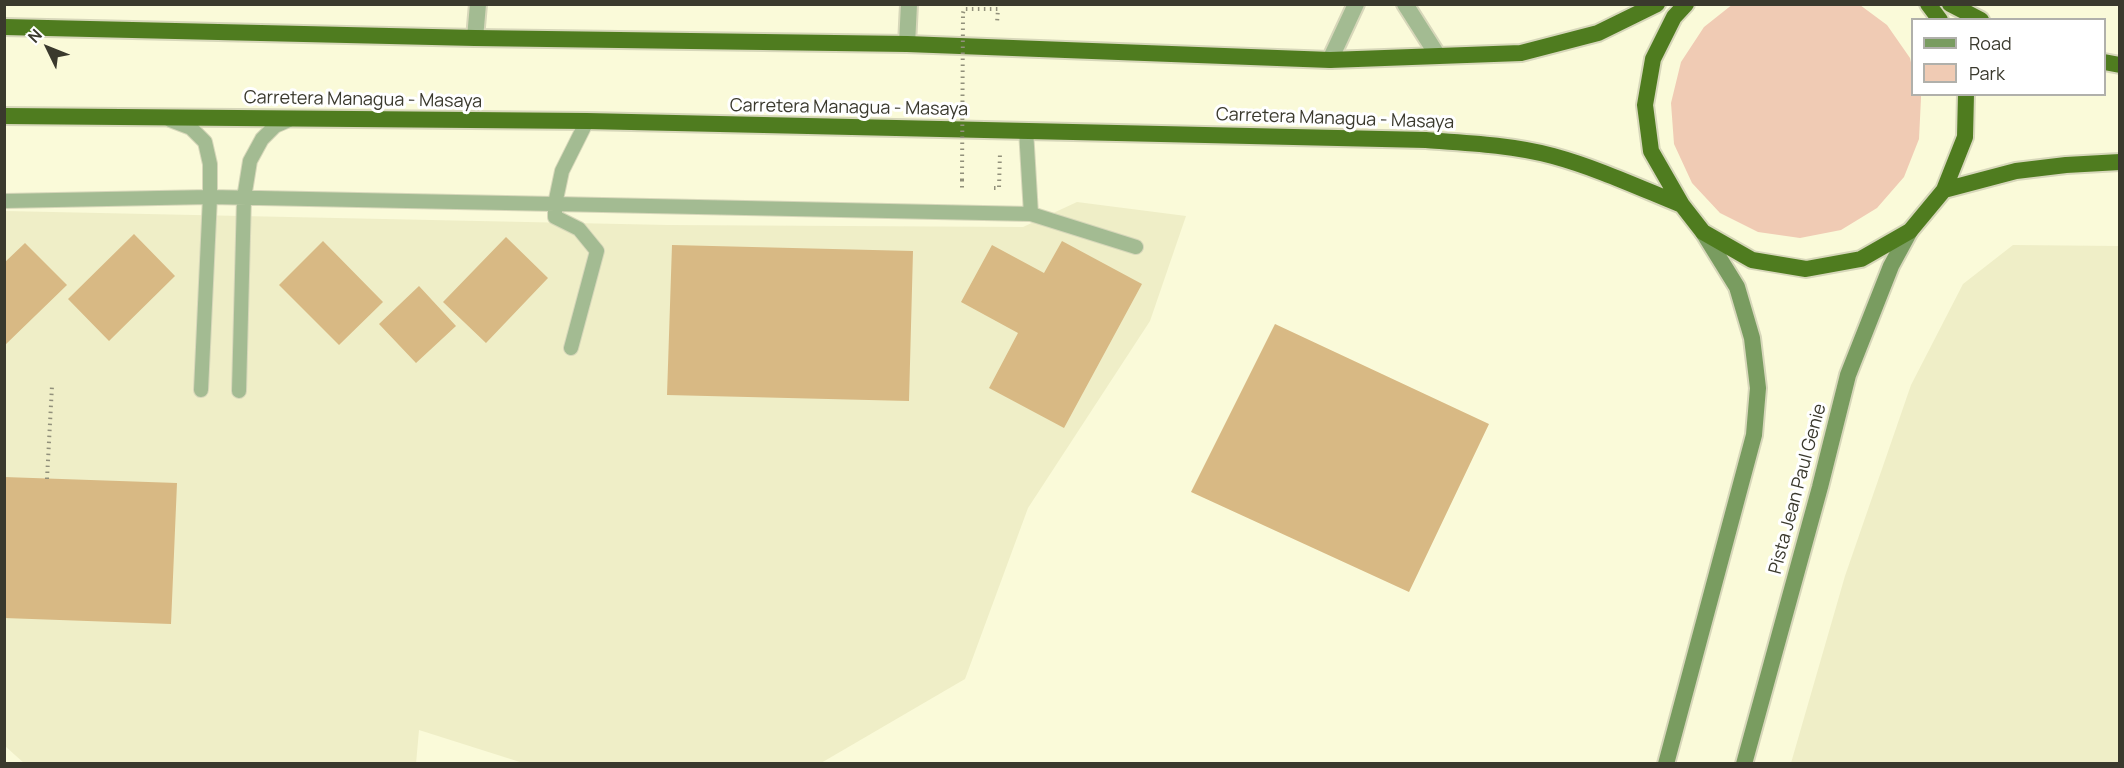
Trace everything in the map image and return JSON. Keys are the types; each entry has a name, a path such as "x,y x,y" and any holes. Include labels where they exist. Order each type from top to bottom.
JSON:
{"highway":[{"path":"4,27 907,45 1330,60 1521,53 1598,33 1657,4"},
{"path":"1686,4 1674,17 1653,59 1646,105 1651,152 1682,205 1703,232 1752,260 1806,269 1862,259 1910,231 1944,190 1965,137 1966,96"},
{"path":"1928,4 1938,18"},
{"path":"1950,4 1977,18"},
{"name":"Carretera Managua - Masaya","path":"4,116 586,122 1384,138 1478,143 1552,156 1609,175 1682,205"},
{"path":"1944,190 2016,171 2120,162"}],"main road":[{"name":"Pista Jean Paul Genie","path":"1744,764 1820,487 1848,375 1891,266 1910,231"},
{"path":"1666,764 1754,435 1758,388 1752,338 1737,287 1703,232"}],"street":[{"path":"475,38 478,4"},
{"path":"907,45 909,4"},
{"path":"1330,60 1356,4"},
{"path":"1405,4 1438,56"}],"lane":[{"path":"162,117 191,128 205,142 210,164 201,390"},
{"path":"239,391 244,198 250,160 262,139 275,126 292,118"},
{"path":"570,348 597,251 579,229 555,218 555,204 562,171 586,122"},
{"path":"1026,130 1031,214"},
{"path":"5,201 210,197 1031,214 1136,247"}],"path":[{"path":"962,188 963,13 964,9 998,9"},
{"path":"999,188 1000,129"},
{"path":"47,479 52,386"}],"shaded area":[{"path":"1077,202 1186,216 1150,321 1028,508 965,679 821,763 523,763 419,730 416,764 25,764 5,746 5,211 668,225 1023,227"},
{"path":"2013,245 2119,246 2119,763 1791,763 1845,576 1911,385 1963,284"}],"green space":[{"path":"1733,4 1860,5 1887,25 1910,58 1911,96 1921,96 1919,139 1904,177 1877,208 1841,230 1800,238 1758,232 1720,213 1692,183 1674,144 1671,103 1681,62 1704,27"}],"building":[{"path":"134,234 175,276 109,341 68,299"},
{"path":"506,237 548,278 486,343 443,302"},
{"path":"323,241 383,302 339,345 279,285"},
{"path":"1062,241 1142,284 1064,428 989,388 1018,333 961,302 992,245 1044,273"},
{"path":"25,243 67,285 4,346 4,263"},
{"path":"672,245 913,251 909,401 667,395"},
{"path":"419,286 456,326 416,363 379,324"},
{"path":"1275,324 1489,424 1409,592 1191,492"},
{"path":"4,477 177,483 171,624 4,618"}]}
